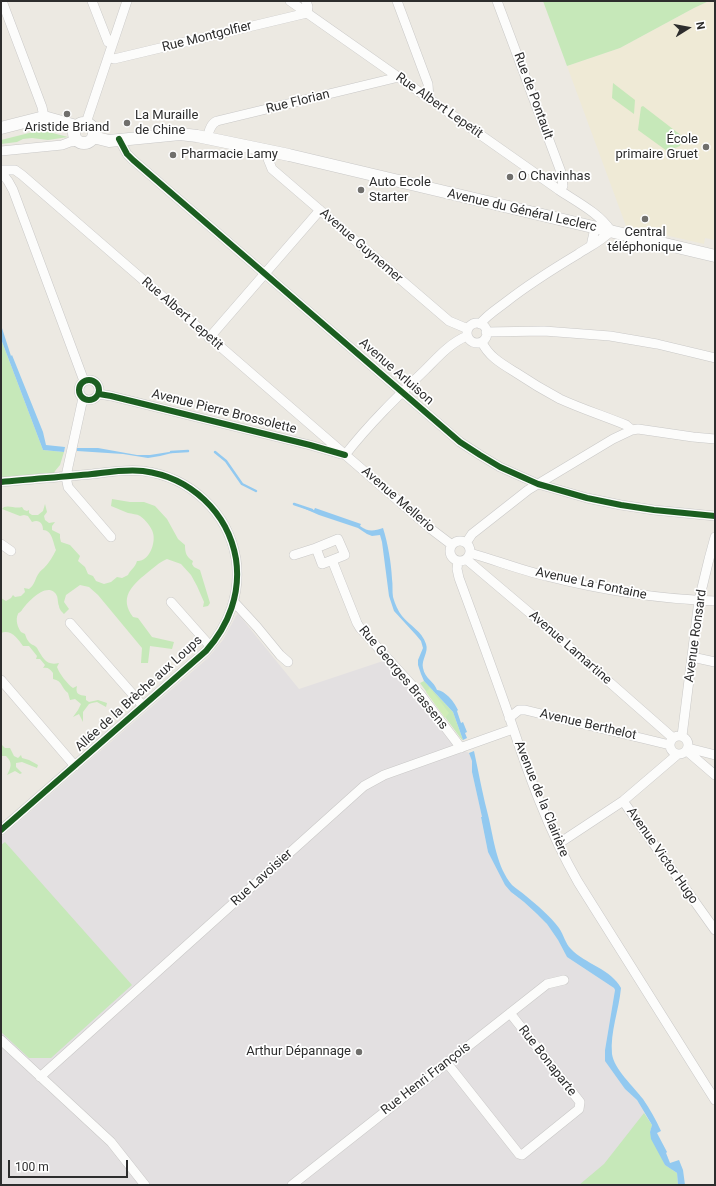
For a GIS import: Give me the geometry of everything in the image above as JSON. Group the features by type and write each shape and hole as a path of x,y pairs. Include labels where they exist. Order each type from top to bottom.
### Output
{"street":[{"path":"2,1 42,107 44,117"},
{"path":"92,1 108,42 112,44"},
{"path":"78,141 75,138 74,132 81,124 108,57 127,1"},
{"name":"Rue Albert Lepetit","path":"290,1 599,217 611,232"},
{"path":"306,1 308,7 306,13"},
{"path":"397,1 428,84 429,99"},
{"name":"Rue de Pontault","path":"497,1 561,172 563,186 559,190"},
{"name":"Rue Montgolfier","path":"108,57 114,59 306,13"},
{"name":"Rue Florian","path":"207,138 213,123 217,121 399,77"},
{"path":"1,128 44,117 81,124 89,124 94,131 93,137 86,143 78,141 55,146 1,151"},
{"name":"Avenue du Général Leclerc","path":"93,137 109,141 180,134 207,138 269,151 715,256"},
{"name":"Avenue Arluison","path":"119,139 128,156 468,447 500,466 538,484 587,498 654,510 715,516"},
{"name":"Avenue Guynemer","path":"269,151 268,159 272,169 448,321 467,333"},
{"path":"20,173 14,170 1,171 13,190 84,381"},
{"path":"13,190 13,176 20,173"},
{"name":"Rue Albert Lepetit","path":"20,173 320,432 344,455"},
{"path":"210,338 320,210"},
{"path":"588,210 591,227 590,246"},
{"path":"344,455 355,441 402,392 453,343 467,333 472,325 480,324 484,319 518,292 590,246 603,240 611,232"},
{"path":"480,324 484,327 486,332 485,338 482,342"},
{"path":"486,332 544,331 610,336 657,344 715,358"},
{"path":"467,333 470,341 479,343 482,342"},
{"path":"482,342 485,349 491,356 542,389 574,405 626,425 632,430"},
{"path":"91,380 96,382 99,388 98,394 97,397 92,400 88,400 80,395 79,389 84,381 91,380"},
{"name":"Avenue Pierre Brossolette","path":"98,394 108,395 310,445 344,455"},
{"path":"83,398 66,476 68,487 111,537"},
{"path":"466,543 472,534 538,484 613,439 632,430 638,429 715,439"},
{"path":"310,445 320,432"},
{"name":"Avenue Mellerio","path":"344,455 452,545"},
{"name":"Allée de la Brèche aux Loups","path":"1,482 127,471 143,471 159,474 173,479 195,492 220,517 231,539 237,566 237,586 234,602 222,631 210,646 75,766 3,825"},
{"name":"Avenue Ronsard","path":"675,740 692,656 699,600 708,559 715,537"},
{"path":"294,555 316,548 338,538 345,555 322,564 316,548"},
{"path":"460,541 466,543 469,547 465,558 452,557 451,548 454,543 460,541"},
{"path":"1,544 11,551"},
{"name":"Avenue La Fontaine","path":"465,558 594,587 647,596 715,601"},
{"name":"Avenue de la Clairière","path":"465,558 457,569 513,729 543,810 558,844 578,882 715,1100"},
{"name":"Avenue Lamartine","path":"465,558 557,636 675,740"},
{"name":"Rue Georges Brassens","path":"332,560 360,628 420,694 461,748"},
{"path":"171,602 210,646"},
{"path":"234,602 280,655 288,662"},
{"path":"70,623 143,706"},
{"path":"692,656 715,662"},
{"path":"1,680 75,766"},
{"name":"Avenue Berthelot","path":"509,718 519,710 525,710 675,740"},
{"name":"Rue Lavoisier","path":"40,1077 364,786 378,778 513,729"},
{"path":"558,844 623,801 678,754 683,754 687,749 688,742 675,740 670,748 673,752 678,754"},
{"path":"687,749 715,755"},
{"path":"687,749 715,775"},
{"name":"Avenue Victor Hugo","path":"623,801 715,930"},
{"name":"Rue Henri François","path":"292,1185 547,984 564,980"},
{"name":"Rue Bonaparte","path":"446,1064 519,1154 522,1155 579,1109 580,1102 510,1013"},
{"path":"1,1040 111,1142 145,1185"}],"shaded area":[{"path":"709,1 715,1 715,240 705,238 704,244 626,226 567,66 620,48"},
{"path":"237,614 299,689 383,661 412,691 454,744 469,753 472,761 472,772 488,852 513,894 524,902 547,924 567,957 615,990 605,1050 625,1089 637,1100 667,1152 666,1153 678,1185 1,1185 1,837 208,658 223,640"}],"green space":[{"path":"543,1 709,1 620,48 567,66"},
{"path":"613,83 635,100 634,114 612,98"},
{"path":"643,106 682,136 680,146 667,151 638,130 641,107"},
{"path":"41,130 68,137 48,140 32,138 1,144 1,140"},
{"path":"1,339 43,450 64,452 60,465 52,478 1,482"},
{"path":"112,499 130,502 144,502 155,506 167,519 178,539 185,545 186,554 193,561 192,564 194,567 200,570 210,603 208,606 203,607 204,602 197,586 191,575 181,564 167,559 141,578 132,588 127,598 129,610 133,617 138,618 152,637 174,642 172,649 150,646 148,663 141,663 142,648 98,595 89,587 80,585 66,595 64,602 69,609 64,614 54,592 45,590 36,595 17,616 17,624 21,632 25,634 28,641 36,647 45,660 55,664 59,663 57,667 66,682 73,688 77,686 78,694 86,696 86,700 89,702 98,700 107,703 106,707 97,702 89,704 83,712 83,722 79,714 73,717 81,704 75,699 70,700 68,693 59,681 53,679 53,673 49,669 43,668 45,665 40,659 36,659 37,656 29,646 23,646 8,632 1,633 1,598 6,601 13,595 15,597 21,596 25,592 24,588 29,589 31,587 39,572 48,564 56,550 50,534 43,530 40,522 32,522 28,516 20,516 2,509 4,507 22,507 24,510 29,510 29,513 32,515 38,515 43,511 45,504 47,512 44,516 45,520 49,523 55,522 52,526 52,530 60,534 61,542 70,545 80,556 78,561 85,567 88,574 93,576 96,581 104,584 111,582 117,577 122,578 128,575 137,561 145,558 151,551 154,537 151,529 144,519 136,514 128,513 111,506"},
{"path":"424,681 453,712 463,740 420,683"},
{"path":"430,688 449,713 445,718 426,692"},
{"path":"1,741 5,748 10,748 14,756 18,758 21,755 22,758 38,765 37,768 22,762 16,763 16,767 22,773 20,774 15,771 7,775 10,763 6,756 1,756"},
{"path":"5,842 132,985 51,1058 29,1058 1,1032 1,845"},
{"path":"644,1113 652,1125 650,1132 665,1165 677,1173 678,1185 579,1185 604,1164"}],"water":[{"path":"1,325 11,356 12,355 43,432 46,445 65,447 64,452 43,450 1,339"},
{"path":"77,448 98,448 137,455 176,452 148,458 123,454 77,451"},
{"path":"294,504 314,510 315,508 361,524 360,526 368,530 383,528 389,553 393,597 396,605 405,620 419,632 424,639 427,650 423,662 424,672 437,690 447,695 455,704 461,723 463,722 467,732 465,733 467,738 463,740 453,712 424,681 418,665 418,660 423,648 421,641 394,611 389,596 380,535 372,536 358,528 319,515"},
{"path":"474,751 499,862 507,878 512,885 552,919 571,949 583,959 611,976 617,981 621,988 613,1029 612,1054 616,1066 620,1072 643,1099 653,1115 661,1131 657,1133 667,1152 666,1153 670,1163 679,1160 683,1170 685,1185 678,1185 677,1173 665,1165 651,1139 650,1132 652,1125 637,1100 625,1089 605,1061 605,1050 615,990 614,988 567,957 547,924 505,885 488,852 472,772 472,761 469,753"}],"waterway":[{"path":"171,452 188,451"},
{"path":"215,452 226,461 242,484 256,491"},
{"path":"294,504 312,510"}],"cycle path":[{"path":"119,139 127,154 133,160 460,442 480,455 500,467 538,484 587,498 654,510 715,516"},
{"path":"89,380 96,383 99,390 96,397 89,400 82,397 79,390 82,383 89,380"},
{"path":"99,394 310,445 345,455"},
{"path":"1,482 130,470 160,475 176,481 191,489 204,500 225,526 232,542 237,572 237,584 232,608 221,630 206,651 1,830"}],"place":[{"name":"Aristide Briand","path":"67,114"},
{"name":"La Muraille de Chine","path":"127,123"},
{"name":"École primaire Gruet","path":"706,147"},
{"name":"Pharmacie Lamy","path":"173,155"},
{"name":"O Chavinhas","path":"510,177"},
{"name":"Auto Ecole Starter","path":"361,190"},
{"name":"Central téléphonique","path":"645,219"},
{"name":"Arthur Dépannage","path":"359,1052"}]}
